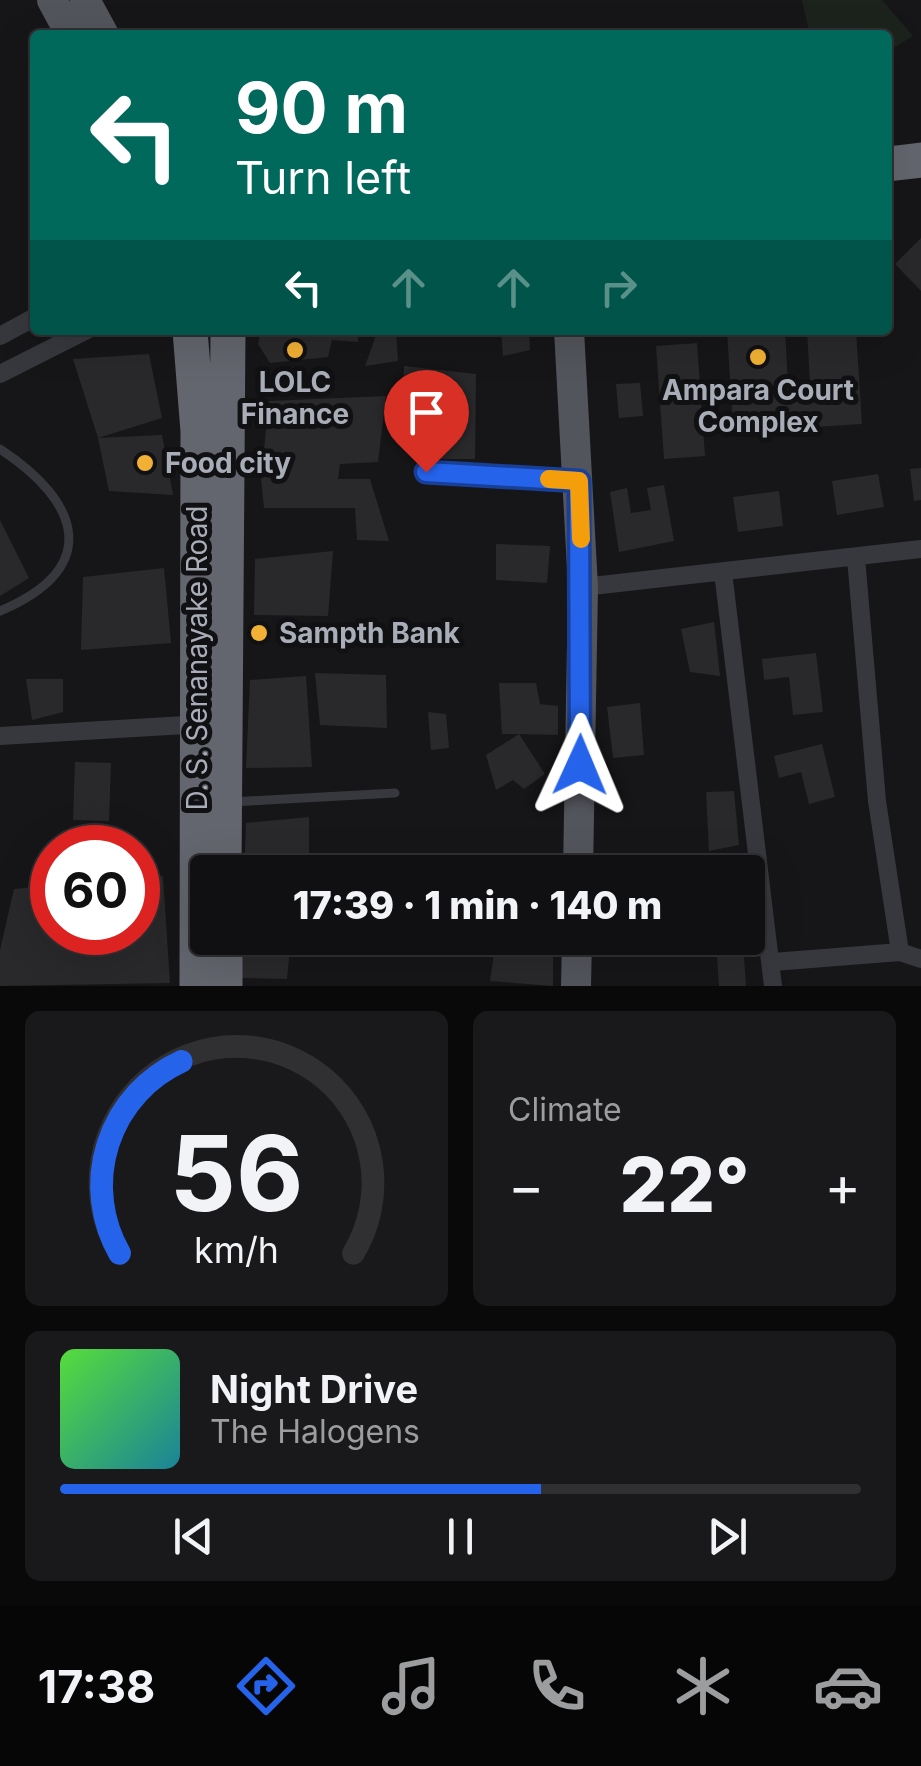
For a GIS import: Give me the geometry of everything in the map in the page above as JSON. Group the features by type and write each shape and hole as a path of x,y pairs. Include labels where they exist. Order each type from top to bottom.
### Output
{"highway":[{"path":"892,164 921,160"},
{"name":"D. S. Senanayake Road","path":"190,335 198,431 208,724 223,802 224,855"},
{"name":"D. S. Senanayake Road","path":"197,986 228,335"},
{"path":"225,955 225,986"}],"main road":[{"path":"52,0 68,30"},
{"path":"85,0 101,30"},
{"path":"569,335 583,587 578,855"},
{"path":"576,986 577,955"}],"street":[{"path":"0,336 30,320"},
{"path":"0,374 77,335"},
{"path":"583,587 921,549"},
{"path":"856,558 877,801 900,952"},
{"path":"723,572 773,986"},
{"path":"0,736 208,724"},
{"path":"773,962 900,952 921,959"}],"lane":[{"path":"0,450 56,494 68,521 64,563 48,586 0,611"},
{"path":"426,472 579,481"},
{"path":"223,802 396,792"}],"shaded area":[{"path":"802,0 882,0 913,36 892,49 892,30 809,30"}],"building":[{"path":"921,238 921,291 895,264"},
{"name":"LOLC Finance","path":"260,335 358,335 358,342 332,340 328,357 270,363 258,344"},
{"path":"376,335 396,335 398,361 365,366"},
{"path":"501,335 529,335 530,350 503,356"},
{"name":"Ampara Court Complex","path":"727,335 785,335 788,384 810,383 807,335 856,335 862,424 814,427 813,418 791,420 791,425 733,428"},
{"path":"697,343 705,456 664,459 656,346"},
{"path":"149,354 162,418 98,438 73,359"},
{"path":"404,366 476,374 475,459 437,459 435,435 402,438"},
{"path":"640,383 643,416 619,418 616,384"},
{"path":"386,396 378,462 340,464 338,479 370,479 389,541 357,540 355,508 264,508 261,479 269,401"},
{"path":"162,435 173,495 109,491 98,438"},
{"path":"921,468 921,500 914,501 910,469"},
{"path":"878,474 884,507 837,515 832,481"},
{"path":"664,485 674,541 619,552 610,492 627,488 631,513 651,510 647,488"},
{"path":"779,491 783,526 738,532 733,497"},
{"path":"0,520 29,578 0,596"},
{"path":"496,544 550,546 547,583 496,580"},
{"path":"333,551 328,616 254,615 255,559"},
{"path":"164,568 171,643 81,650 83,577"},
{"path":"714,622 720,676 690,672 681,629"},
{"path":"816,653 823,712 793,715 789,677 764,680 762,659"},
{"path":"315,673 386,675 387,728 320,725"},
{"path":"306,676 312,767 246,768 250,680"},
{"path":"26,679 63,679 63,712 32,720"},
{"path":"499,683 536,683 540,704 558,706 558,735 502,734"},
{"path":"640,703 644,755 613,758 607,707"},
{"path":"428,712 446,714 449,748 431,750"},
{"path":"519,734 545,774 524,789 513,780 496,790 486,755"},
{"path":"822,744 835,797 809,804 801,772 779,778 774,756"},
{"path":"75,762 111,763 109,821 73,820"},
{"path":"734,791 739,845 709,851 706,792"},
{"path":"309,817 309,855 245,855 246,823"},
{"path":"163,876 170,983 0,986 0,950 14,889 30,887 30,955 160,955"},
{"path":"242,955 289,955 287,979 241,978"},
{"path":"494,955 553,955 553,986 490,981"},
{"path":"717,957 744,957 746,986 719,986"}],"slow traffic":[{"path":"549,479 579,481 581,539"}],"place":[{"name":"LOLC Finance","path":"295,350"},
{"name":"Ampara Court Complex","path":"758,357"},
{"name":"Food city","path":"145,463"},
{"name":"Sampth Bank","path":"259,633"}],"route":[{"path":"426,472 579,481 583,587 580,765"}]}
